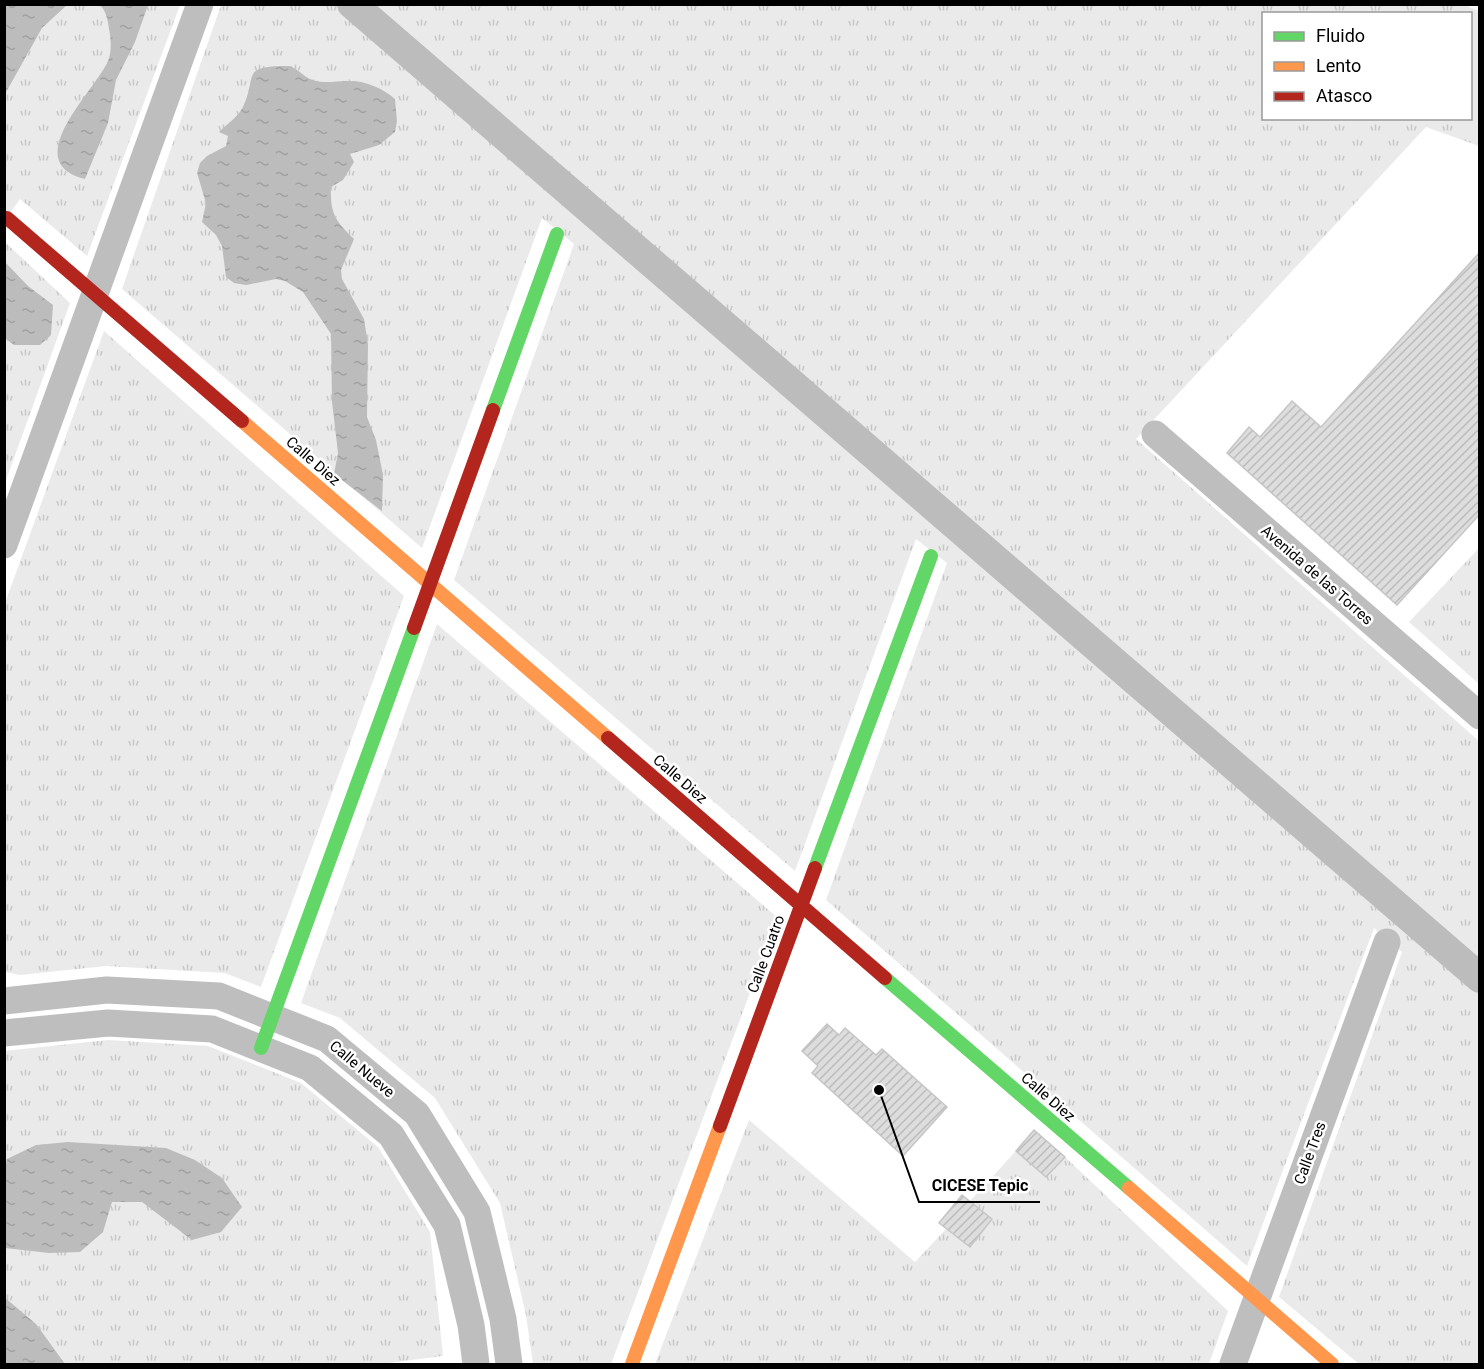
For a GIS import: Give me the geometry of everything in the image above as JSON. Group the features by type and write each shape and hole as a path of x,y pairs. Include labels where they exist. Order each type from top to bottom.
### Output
{"street":[{"path":"4,545 200,4"},
{"name":"Calle Diez","path":"8,218 1332,1365"},
{"path":"261,1048 557,234"},
{"name":"Avenida de las Torres","path":"1155,434 1479,716"},
{"name":"Calle Cuatro","path":"632,1365 931,556"},
{"name":"Calle Tres","path":"1233,1365 1387,942"},
{"name":"Calle Nueve","path":"4,1001 107,990 219,996 327,1039 417,1114 477,1212 503,1319 509,1365"},
{"path":"4,1033 108,1023 212,1029 310,1068 391,1135 447,1225 471,1325 476,1365"}],"green space":[{"path":"1462,4 1479,11 1479,146 1426,127 1136,439 1479,741 1479,1364 1359,1364 1279,1297 1402,952 1374,928 1247,1266 826,900 947,563 916,539 795,871 454,580 574,244 542,218 422,548 122,289 221,5"},
{"path":"5,5 180,5 87,256 20,199 5,220"},
{"path":"5,242 70,303 5,483"},
{"path":"104,331 404,596 261,987 225,973 106,966 20,975 5,972 5,603"},
{"path":"1479,548 1479,684 1409,622"},
{"path":"437,624 778,918 611,1364 533,1364 526,1315 500,1203 435,1098 340,1018 301,1003"},
{"path":"108,1040 208,1046 301,1083 378,1147 430,1232 443,1356 380,1364 5,1364 4,1051"},
{"path":"749,1120 915,1262 946,1229 970,1247 992,1219 970,1201 1016,1151 1046,1177 1065,1157 1228,1311 1209,1364 655,1364"}],"water":[{"path":"5,4 67,5 42,28 5,94"},
{"path":"99,5 148,5 135,42 116,80 108,123 85,179 66,170 58,158 59,142 66,125 108,61 111,41 108,22 105,12"},
{"path":"289,66 317,81 366,83 379,88 395,99 397,121 395,132 379,145 350,154 354,162 343,180 331,187 335,216 354,239 341,270 342,279 364,319 368,344 367,417 376,440 383,475 382,511 334,474 338,453 332,402 331,334 303,292 285,281 276,279 246,285 234,283 226,277 222,246 216,235 202,222 206,203 197,173 200,163 207,156 226,146 228,136 219,132 241,110 253,74 263,68"},
{"path":"5,262 28,286 53,305 51,335 40,345 14,345 5,338"},
{"path":"68,1142 166,1148 195,1160 222,1178 242,1207 221,1232 192,1240 142,1202 112,1202 103,1232 80,1252 49,1253 5,1248 4,1171 7,1159 36,1145"},
{"path":"4,1297 36,1324 65,1364 5,1364"}],"building":[{"path":"1480,252 1480,514 1397,605 1227,453 1249,427 1260,437 1292,401 1321,427"},
{"path":"827,1024 839,1035 845,1028 876,1055 882,1049 947,1107 903,1156 812,1073 818,1066 802,1051"},
{"path":"1034,1130 1065,1157 1046,1177 1016,1151"},
{"path":"962,1195 992,1219 970,1247 939,1223"}],"waterway":[{"path":"352,4 1480,978"}],"traffic: fast":[{"path":"493,410 557,234"},
{"path":"815,868 931,556"},
{"path":"261,1048 414,628"},
{"path":"885,978 1129,1188"}],"traffic: slow":[{"path":"242,421 608,738"},
{"path":"632,1364 720,1126"},
{"path":"1129,1188 1332,1364"}],"traffic: jam":[{"path":"7,218 242,421"},
{"path":"414,628 493,410"},
{"path":"608,738 885,978"},
{"path":"720,1126 815,868"}],"place":[{"name":"CICESE Tepic","path":"879,1090"}]}
